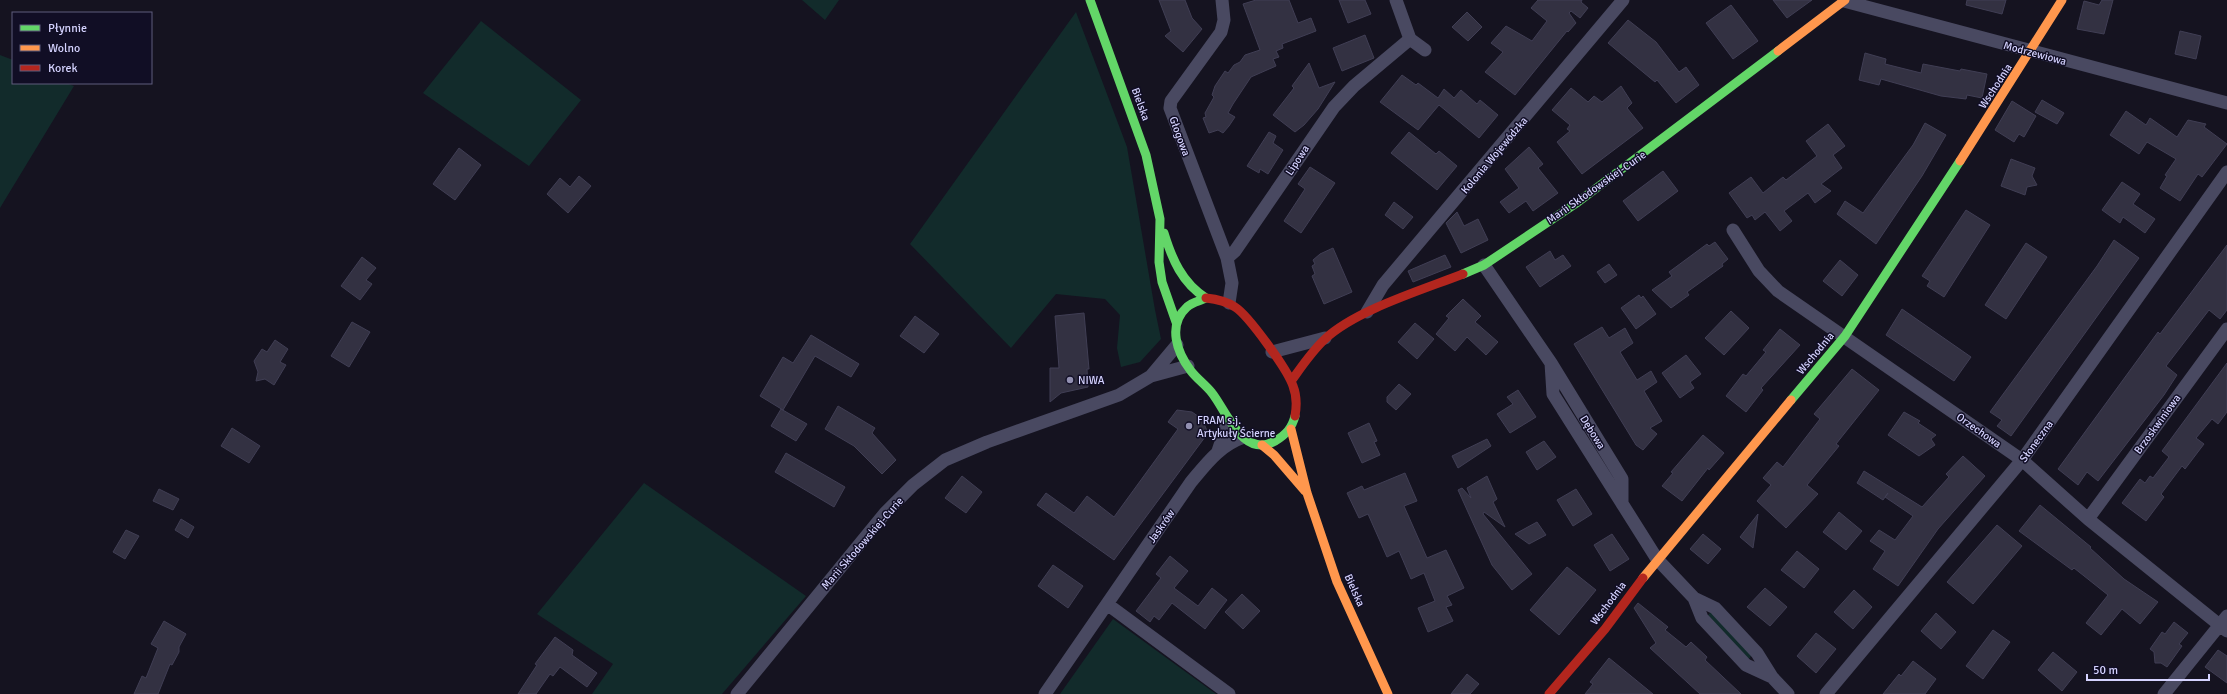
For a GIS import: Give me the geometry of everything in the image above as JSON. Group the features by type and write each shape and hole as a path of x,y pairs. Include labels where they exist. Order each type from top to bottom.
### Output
{"street":[{"name":"Bielska","path":"1090,0 1146,155 1155,190 1160,219 1179,272 1188,284 1206,298"},
{"name":"Głogowa","path":"1222,0 1224,20 1221,32 1171,101 1170,108 1227,258"},
{"path":"1396,0 1410,39 1425,50"},
{"name":"Kolonia Wojewódzka","path":"1367,312 1383,285 1623,0"},
{"name":"Marii Skłodowskiej-Curie","path":"1292,380 1312,352 1326,338 1367,312 1484,265 1578,202 1845,0"},
{"name":"Modrzewiowa","path":"1845,0 2030,52 2227,103"},
{"name":"Wschodnia","path":"1549,694 1605,629 1657,559 1845,336 1919,226 2062,0"},
{"name":"Lipowa","path":"1227,258 1235,251 1334,107 1354,86 1410,39"},
{"name":"Słoneczna","path":"1826,694 2022,460 2227,172"},
{"name":"Bielska","path":"1160,219 1159,262 1162,282 1176,322 1177,345"},
{"name":"Orzechowa","path":"1733,230 1759,271 1778,291 2022,460 2088,519 2225,624"},
{"path":"1227,258 1232,283 1229,303"},
{"name":"Dębowa","path":"1484,265 1551,363 1622,480 1622,504 1657,559 1694,598 1715,608 1757,653 1772,677 1788,694"},
{"path":"1176,322 1184,309 1206,298 1229,303 1246,314 1292,380 1297,396 1297,410 1291,429 1276,442 1262,445 1244,438 1228,421 1213,394 1188,366 1177,345"},
{"name":"Brzoskwiniowa","path":"2088,519 2227,329"},
{"name":"Marii Skłodowskiej-Curie","path":"1272,352 1326,338"},
{"name":"Marii Skłodowskiej-Curie","path":"1151,376 1177,345"},
{"name":"Marii Skłodowskiej-Curie","path":"737,694 885,513 913,485 945,460 987,442 1119,395 1151,376 1188,366"},
{"name":"Jaskrów","path":"1218,451 1228,421"},
{"name":"Bielska","path":"1291,429 1307,493 1337,582 1388,694"},
{"name":"Jaskrów","path":"1045,694 1191,482 1218,451 1226,445 1244,438"},
{"name":"Bielska","path":"1262,445 1274,455 1307,493"},
{"path":"1107,604 1229,694"},
{"path":"2164,694 2225,624"}],"green space":[{"path":"802,0 839,0 825,20"},
{"path":"1076,12 1127,147 1161,339 1140,362 1121,367 1117,348 1120,315 1105,299 1056,294 1011,348 910,244"},
{"path":"481,21 581,100 529,166 423,93"},
{"path":"0,55 12,60 12,84 69,84 74,86 0,208"},
{"path":"644,483 806,596 722,694 592,694 613,664 537,614"},
{"path":"1711,612 1751,655 1750,658 1747,659 1708,615"},
{"path":"1113,619 1216,694 1060,694"}],"building":[{"path":"1159,0 1185,0 1192,18 1202,29 1183,52 1165,36 1171,31"},
{"path":"1256,0 1289,0 1298,23 1311,18 1316,31 1282,44 1283,48 1276,51 1279,57 1273,59 1276,66 1251,77 1233,104 1228,113 1235,117 1229,126 1223,133 1218,130 1209,133 1203,118 1206,117 1205,113 1214,97 1212,95 1215,86 1225,71 1228,73 1245,55 1260,50 1243,4"},
{"path":"1339,0 1365,0 1371,14 1348,23"},
{"path":"1538,0 1582,0 1581,2 1588,8 1580,18 1571,11 1569,13 1576,23 1568,32 1567,31 1515,95 1485,72 1503,52 1491,43 1506,26 1532,41 1547,21 1531,8"},
{"path":"1773,0 1812,0 1787,18"},
{"path":"1967,0 2006,0 2002,14 1966,5"},
{"path":"2102,0 2113,0 2104,34 2077,29 2084,1 2099,5"},
{"path":"1731,5 1758,41 1733,59 1706,23"},
{"path":"1467,12 1482,27 1468,41 1452,27"},
{"path":"1628,20 1656,42 1679,72 1686,67 1699,85 1676,103 1657,80 1655,82 1608,43"},
{"path":"2180,31 2201,36 2196,59 2175,54"},
{"path":"1365,35 1374,58 1342,71 1333,48"},
{"path":"1865,53 1886,59 1885,64 1921,73 1923,64 1960,71 1961,69 1987,74 1982,98 1967,95 1966,99 1941,96 1881,79 1879,85 1859,80"},
{"path":"1309,63 1319,88 1335,82 1318,109 1304,125 1295,132 1273,115 1294,88 1292,86"},
{"path":"1402,75 1416,85 1418,83 1438,98 1444,89 1454,98 1461,90 1477,104 1480,100 1498,115 1479,138 1439,105 1418,130 1380,102"},
{"path":"1621,86 1632,103 1627,108 1643,128 1582,174 1557,142 1570,131 1567,129 1570,125 1552,110 1571,88 1588,102 1594,96 1602,102"},
{"path":"2042,100 2064,113 2057,124 2035,112"},
{"path":"2012,101 2036,116 2024,137 2019,134 2014,142 1995,130"},
{"path":"2126,111 2146,125 2150,118 2177,137 2188,120 2206,124 2204,127 2227,144 2202,177 2198,174 2180,201 2160,188 2167,176 2165,175 2176,159 2147,142 2139,154 2110,135"},
{"path":"1925,123 1946,135 1922,176 1876,244 1837,214 1845,201 1863,213 1913,145"},
{"path":"1828,124 1845,146 1833,155 1842,168 1821,184 1831,191 1815,203 1808,193 1784,211 1792,221 1780,231 1765,212 1755,220 1752,215 1747,218 1729,193 1751,177 1763,193 1783,177 1786,180 1817,156 1806,141"},
{"path":"1269,132 1276,136 1273,143 1283,150 1268,174 1260,169 1259,173 1247,166"},
{"path":"1409,132 1436,154 1439,151 1457,166 1437,190 1391,153"},
{"path":"1529,147 1543,164 1538,168 1558,193 1533,211 1526,201 1509,213 1500,202 1519,188 1505,169"},
{"path":"459,148 481,165 455,200 433,184"},
{"path":"2011,159 2035,168 2032,176 2037,185 2027,187 2025,195 2001,186"},
{"path":"1310,167 1335,183 1301,233 1284,221 1305,189 1298,184"},
{"path":"1663,171 1678,191 1638,221 1623,201"},
{"path":"579,176 591,186 568,213 547,194 560,178 570,187"},
{"path":"2122,182 2140,194 2133,204 2155,219 2145,233 2123,217 2120,223 2102,210"},
{"path":"1394,202 1413,217 1403,229 1385,215"},
{"path":"1966,210 1990,225 1944,297 1927,286 1930,281 1922,276"},
{"path":"1457,212 1464,226 1478,219 1488,240 1461,253 1446,223"},
{"path":"2114,240 2139,258 2011,436 1997,426 2002,420 1990,412 2097,266"},
{"path":"1715,242 1728,259 1722,264 1723,266 1687,292 1689,295 1671,308 1652,290 1672,276 1669,272 1707,244 1709,246"},
{"path":"2026,243 2047,257 2006,319 1985,305"},
{"path":"2227,245 2227,310 2220,319 2209,310 2166,366 2177,375 2164,395 2098,481 2087,472 2078,485 2058,469 2158,332 2160,334"},
{"path":"1333,248 1352,292 1324,304 1312,276 1315,274 1312,266 1315,264 1313,260 1320,254"},
{"path":"1550,251 1555,260 1563,255 1571,266 1540,287 1526,267"},
{"path":"1445,255 1451,267 1413,282 1408,271"},
{"path":"362,257 376,268 366,280 372,284 360,300 341,286"},
{"path":"1840,260 1858,275 1842,296 1823,281"},
{"path":"1609,264 1617,275 1605,283 1597,272"},
{"path":"1639,295 1641,298 1643,296 1656,314 1636,329 1621,308"},
{"path":"1463,299 1481,316 1475,322 1498,342 1486,355 1467,337 1455,351 1436,334 1449,318 1446,316"},
{"path":"1902,309 1971,357 1954,381 1886,335"},
{"path":"1731,311 1749,328 1724,355 1705,338"},
{"path":"1084,313 1089,369 1087,369 1088,387 1061,393 1050,402 1050,368 1059,368 1055,316"},
{"path":"915,316 939,334 924,353 900,336"},
{"path":"352,322 370,332 349,367 331,356"},
{"path":"1415,323 1434,339 1417,359 1398,342"},
{"path":"1602,327 1609,338 1625,328 1633,343 1620,352 1637,380 1651,371 1657,382 1644,391 1662,421 1650,428 1657,434 1643,450 1636,445 1574,344"},
{"path":"1780,329 1800,345 1761,388 1763,390 1746,412 1726,396 1743,374 1746,376 1766,352 1763,350"},
{"path":"811,335 859,364 851,377 815,356 783,410 760,396 783,357 793,363"},
{"path":"275,340 288,349 280,362 286,365 274,385 265,379 256,381 258,372 254,361 262,349 267,352"},
{"path":"1686,355 1701,374 1690,382 1694,388 1680,398 1662,373"},
{"path":"2227,363 2227,412 2218,424 2212,419 2196,438 2204,444 2185,469 2182,466 2161,494 2164,497 2146,521 2122,503 2140,479 2145,483 2150,476 2153,478 2169,457 2162,451"},
{"path":"1852,369 1879,390 1836,444 1839,446 1807,485 1818,494 1786,528 1757,501 1771,485 1763,478 1777,462 1783,467 1820,419 1814,414"},
{"path":"1399,384 1411,394 1396,410 1387,402 1387,397"},
{"path":"1518,390 1536,417 1510,433 1497,414 1513,404 1507,397"},
{"path":"838,406 875,428 872,433 896,460 882,474 854,446 825,429"},
{"path":"781,409 807,424 796,441 771,426"},
{"path":"1177,410 1192,412 1202,419 1208,433 1114,560 1037,505 1046,493 1074,513 1087,496 1114,517 1178,429 1168,422"},
{"path":"1904,412 1920,421 1918,423 1936,435 1931,439 1935,445 1919,456 1888,435"},
{"path":"1369,423 1377,441 1374,442 1380,455 1362,463 1348,433"},
{"path":"232,428 260,446 249,463 221,446"},
{"path":"1703,435 1724,453 1709,470 1708,468 1682,501 1662,486 1673,473 1671,472"},
{"path":"1487,439 1491,446 1458,468 1452,456"},
{"path":"1544,441 1556,457 1537,470 1526,452"},
{"path":"786,453 845,487 834,507 775,472"},
{"path":"1963,456 1985,476 1938,529 1898,586 1873,569 1885,551 1870,541 1879,530 1895,540 1913,516 1885,497 1883,500 1857,483 1864,471 1922,507 1949,477 1946,474"},
{"path":"1405,473 1417,501 1404,506 1427,558 1446,550 1464,588 1447,596 1452,605 1446,607 1453,621 1428,632 1418,608 1435,601 1424,573 1411,579 1399,551 1387,557 1368,514 1359,518 1347,493 1362,486 1364,490"},
{"path":"962,476 982,492 966,513 945,498"},
{"path":"1487,476 1497,499 1493,502 1505,527 1484,512 1483,514 1532,574 1512,590 1492,565 1458,490 1462,488 1471,498 1467,488"},
{"path":"159,489 179,499 173,510 153,501"},
{"path":"1576,489 1592,514 1573,526 1557,500"},
{"path":"2040,505 2091,547 2090,548 2124,579 2158,602 2140,624 2122,609 2101,635 2086,623 2108,595 2074,568 2072,570 2019,531"},
{"path":"1839,512 1862,531 1846,550 1823,532"},
{"path":"1758,514 1753,548 1740,537"},
{"path":"181,519 194,527 188,538 175,530"},
{"path":"1537,522 1546,535 1529,544 1515,534"},
{"path":"1997,525 2022,546 1973,604 1947,582"},
{"path":"126,530 139,536 125,559 113,552"},
{"path":"1612,534 1629,559 1610,571 1594,545"},
{"path":"1703,534 1721,549 1708,564 1690,549"},
{"path":"1797,551 1819,569 1804,588 1781,570"},
{"path":"1170,556 1188,571 1174,588 1198,606 1212,588 1227,600 1205,629 1172,603 1159,620 1154,616 1150,622 1136,611 1161,578 1156,574"},
{"path":"1053,565 1083,586 1068,608 1038,586"},
{"path":"1567,567 1596,590 1559,635 1530,610"},
{"path":"1765,588 1787,607 1770,626 1747,607"},
{"path":"1854,590 1872,607 1853,629 1834,612"},
{"path":"1242,594 1260,611 1243,629 1225,612"},
{"path":"1638,603 1668,627 1665,630 1686,647 1691,642 1707,657 1705,660 1741,694 1700,694 1650,648 1656,643 1634,608"},
{"path":"1936,613 1956,632 1941,649 1921,631"},
{"path":"164,621 186,634 179,647 179,652 172,665 170,664 158,694 134,694 142,676 146,678 158,648 151,644"},
{"path":"2174,622 2188,633 2179,644 2182,646 2167,667 2161,663 2155,663 2154,652 2150,649 2162,632 2165,634"},
{"path":"1993,630 2010,642 1983,679 1966,666"},
{"path":"1816,633 1836,649 1816,673 1797,656"},
{"path":"555,637 573,650 572,655 597,673 587,687 560,667 553,676 550,674 536,694 518,694 537,665 535,664"},
{"path":"2218,650 2227,656 2227,683 2205,667"},
{"path":"2053,652 2077,672 2062,691 2038,670"},
{"path":"1609,658 1653,694 1585,694 1593,684 1590,682"},
{"path":"1913,661 1936,679 1925,694 1883,694 1899,674 1901,676"},
{"path":"1467,674 1479,684 1470,694 1451,694"}],"traffic: fast":[{"path":"1090,0 1146,155 1160,219 1159,262 1162,282 1176,322"},
{"path":"1463,274 1484,265 1578,202 1778,51"},
{"path":"1791,400 1845,336 1960,161"},
{"path":"1164,233 1174,261 1184,278 1206,298"},
{"path":"1206,298 1189,305 1181,314 1177,322 1176,339 1178,348 1191,371 1212,393 1237,431 1245,439 1254,444 1264,445 1279,439 1290,428 1295,416"}],"traffic: slow":[{"path":"1778,51 1845,0"},
{"path":"1960,161 2062,0"},
{"path":"1643,578 1791,400"},
{"path":"1291,429 1307,493 1337,582 1388,694"},
{"path":"1262,445 1274,455 1305,491"}],"traffic: jam":[{"path":"1292,380 1307,359 1325,339 1354,319 1409,294 1463,274"},
{"path":"1206,298 1228,303 1235,307 1249,320 1290,378 1295,393 1295,416"},
{"path":"1549,694 1605,629 1643,578"}],"place":[{"name":"NIWA","path":"1070,380"},
{"name":"FRAM s.j. Artykuły Ścierne","path":"1189,426"}]}
